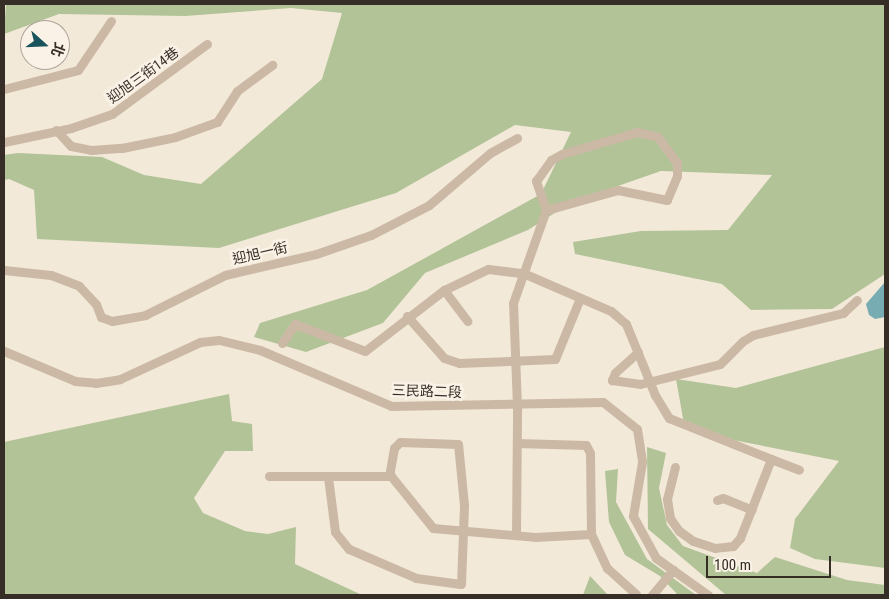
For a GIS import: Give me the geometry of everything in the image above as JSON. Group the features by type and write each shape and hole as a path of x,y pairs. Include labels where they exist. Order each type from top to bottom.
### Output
{"street":[{"path":"4,89 78,70 111,21"},
{"name":"迎旭三街14巷","path":"4,142 112,114 207,44"},
{"path":"56,130 71,146 91,150 122,148 175,137 217,122 237,90 272,65"},
{"path":"516,534 517,406 513,363 513,304 546,210 536,180 551,160 562,154 618,134 637,132 658,137 677,163 677,176 667,200 618,190 546,210"},
{"name":"迎旭一街","path":"4,270 51,276 79,286 96,304 101,317 112,321 145,315 225,275 316,254 371,235 429,205 490,153 517,138"},
{"path":"282,342 295,324 365,351 407,316 444,290 488,268 523,273 611,310 626,324 655,395 669,418 799,470"},
{"path":"444,290 467,321"},
{"path":"407,316 444,358 459,363 513,363 555,359 580,298"},
{"path":"638,352 615,373 612,380 640,384 720,364 753,335 843,313 857,300"},
{"name":"三民路二段","path":"4,351 75,381 96,383 120,378 200,342 219,340 260,350 391,406 517,406 603,402 637,429 642,462 633,516 656,558 708,595"},
{"path":"328,477 335,532 349,549 416,578 461,584 464,505 458,444 400,442 394,448 389,476"},
{"path":"517,443 586,445 590,453 591,534 607,568 636,594"},
{"path":"675,467 667,499 670,518 679,531 693,541 715,548 733,546 740,538 771,459"},
{"path":"269,476 389,476"},
{"path":"389,476 433,528 516,534 535,538 591,534"},
{"path":"717,500 723,498 752,510"},
{"path":"652,595 673,570"}],"green space":[{"path":"6,4 885,4 885,274 832,309 751,310 722,284 575,254 573,242 641,231 728,230 772,175 661,171 572,202 528,230 425,273 383,323 306,352 254,337 260,323 367,290 541,194 571,132 515,125 396,193 219,248 37,239 34,190 9,179 4,180 4,155 18,153 102,157 144,175 201,184 322,79 342,13 291,8 185,16 59,14 42,20 20,20 20,28 4,34"},
{"path":"885,347 885,568 815,559 790,548 795,519 839,461 708,435 684,424 676,379 736,388"},
{"path":"229,394 232,421 252,424 253,451 225,451 194,498 203,513 245,531 268,534 296,527 295,564 362,595 4,595 4,442"},
{"path":"647,447 666,453 659,488 667,525 683,546 757,573 775,557 847,580 885,585 885,595 726,595 648,529"},
{"path":"618,469 616,502 647,559 696,595 678,595 660,576 625,555 609,522 605,471"},
{"path":"590,576 608,595 583,595"}],"water":[{"path":"885,282 885,317 875,319 869,315 866,304"}]}
